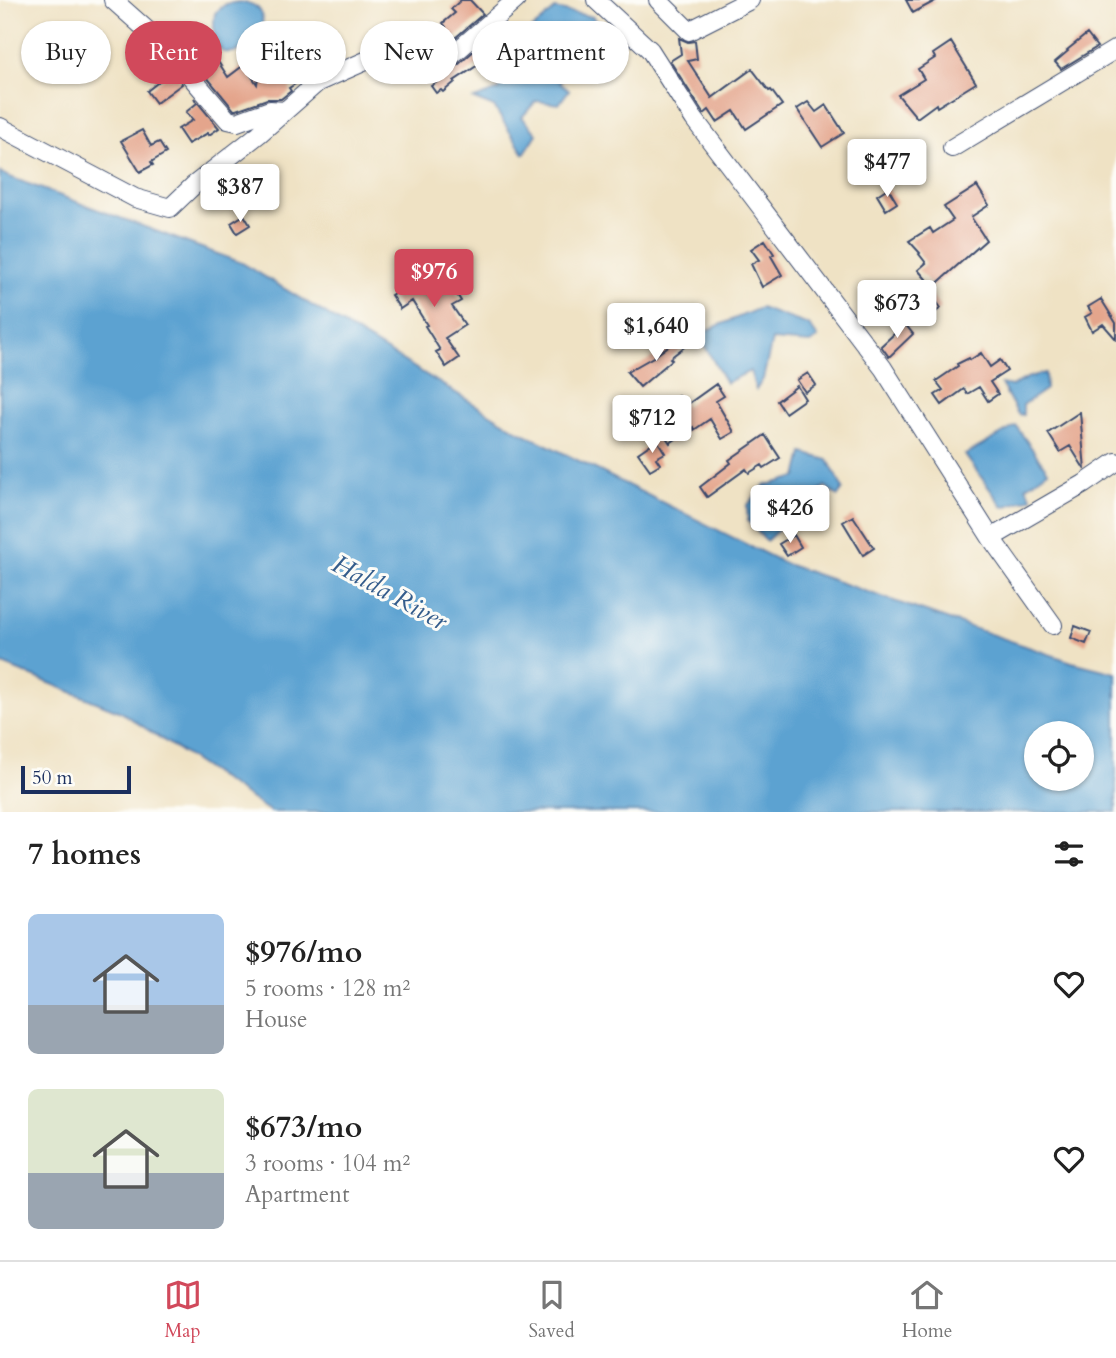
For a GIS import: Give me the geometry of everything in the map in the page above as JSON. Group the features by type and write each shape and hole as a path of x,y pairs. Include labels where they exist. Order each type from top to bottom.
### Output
{"street":[{"path":"113,0 186,64 192,78 228,120 237,122 270,110 285,111"},
{"path":"0,127 135,198 170,208 318,82 395,48 436,69 516,0"},
{"path":"596,0 650,50 694,119 883,368 991,538 1054,625"},
{"path":"657,0 689,32 750,0"},
{"path":"951,148 1116,49"},
{"path":"991,538 1084,484 1116,462"}],"water":[{"path":"226,4 252,4 262,17 262,21 236,21 236,51 233,52 222,51 222,21 214,21 215,13"},
{"path":"555,9 593,17 595,21 541,21"},
{"path":"501,84 562,84 569,90 559,104 536,101 522,117 537,134 524,154 494,107 474,99 499,90"},
{"name":"Halda River","path":"0,172 242,263 517,430 786,564 1072,662 1116,673 1116,812 271,812 121,712 0,663"},
{"path":"760,308 809,325 818,338 810,343 772,340 763,379 756,390 750,371 726,383 698,334"},
{"path":"1045,373 1046,389 1023,405 1023,415 1018,414 1001,384 1012,386 1029,377"},
{"path":"1016,426 1048,471 1026,487 1032,498 1003,507 965,455"},
{"path":"803,453 828,460 843,489 838,496 825,486 766,541 748,521 747,506 764,486 797,477"}],"building":[{"path":"461,0 470,0 483,14 458,35 458,21 445,21 455,13 451,9"},
{"path":"906,0 937,0 913,13"},
{"path":"1087,34 1097,47 1061,69 1055,62"},
{"path":"679,38 688,42 695,41 697,59 688,61 712,98 752,69 782,105 746,129 734,111 717,122 709,110 704,114 670,61 681,54"},
{"path":"951,42 976,83 937,107 936,104 917,118 898,95 924,79 918,69 935,58 933,54"},
{"path":"472,53 472,69 458,78 458,65"},
{"path":"222,68 228,77 236,71 236,84 295,84 281,99 267,99 234,110 213,84 222,84"},
{"path":"156,84 182,84 156,103 147,91"},
{"path":"453,84 443,92 441,90 436,93 431,86"},
{"path":"194,98 219,128 188,144 178,129 193,120 186,112 197,103"},
{"path":"808,102 816,112 826,105 844,133 822,147 797,109"},
{"path":"142,130 151,146 159,142 166,153 140,172 121,141"},
{"path":"977,186 989,205 971,217 986,240 933,287 918,270 926,263 909,241 930,228 933,233 953,220 944,207"},
{"path":"888,188 897,203 886,210 877,195"},
{"path":"244,215 250,225 237,233 231,223"},
{"path":"765,240 782,275 762,287 751,264 759,260 751,249"},
{"path":"438,265 461,301 452,306 465,325 445,338 459,358 446,367 436,352 440,350 412,301 400,309 391,295"},
{"path":"930,293 941,308 927,318 916,303"},
{"path":"1101,299 1116,323 1116,339 1103,324 1092,331 1085,317 1092,313 1088,307"},
{"path":"905,324 913,334 889,357 881,346"},
{"path":"682,336 688,344 640,387 627,372"},
{"path":"981,353 990,367 1000,360 1007,371 990,382 998,394 988,401 979,387 967,394 964,389 942,405 935,395 943,390 936,381 958,366 957,364"},
{"path":"808,373 816,385 805,392 797,380"},
{"path":"716,384 724,396 716,401 734,432 722,439 710,419 670,443 651,415 678,396 685,406"},
{"path":"797,386 805,399 785,413 777,401"},
{"path":"1080,412 1085,470 1070,446 1060,452 1048,433"},
{"path":"765,435 780,458 749,473 746,469 707,497 700,487 731,463 729,460"},
{"path":"657,440 665,453 656,458 660,464 650,470 638,453"},
{"path":"853,516 874,548 863,555 843,522"},
{"path":"794,535 801,547 787,556 779,544"},
{"path":"1075,626 1091,632 1086,644 1071,638"}]}
